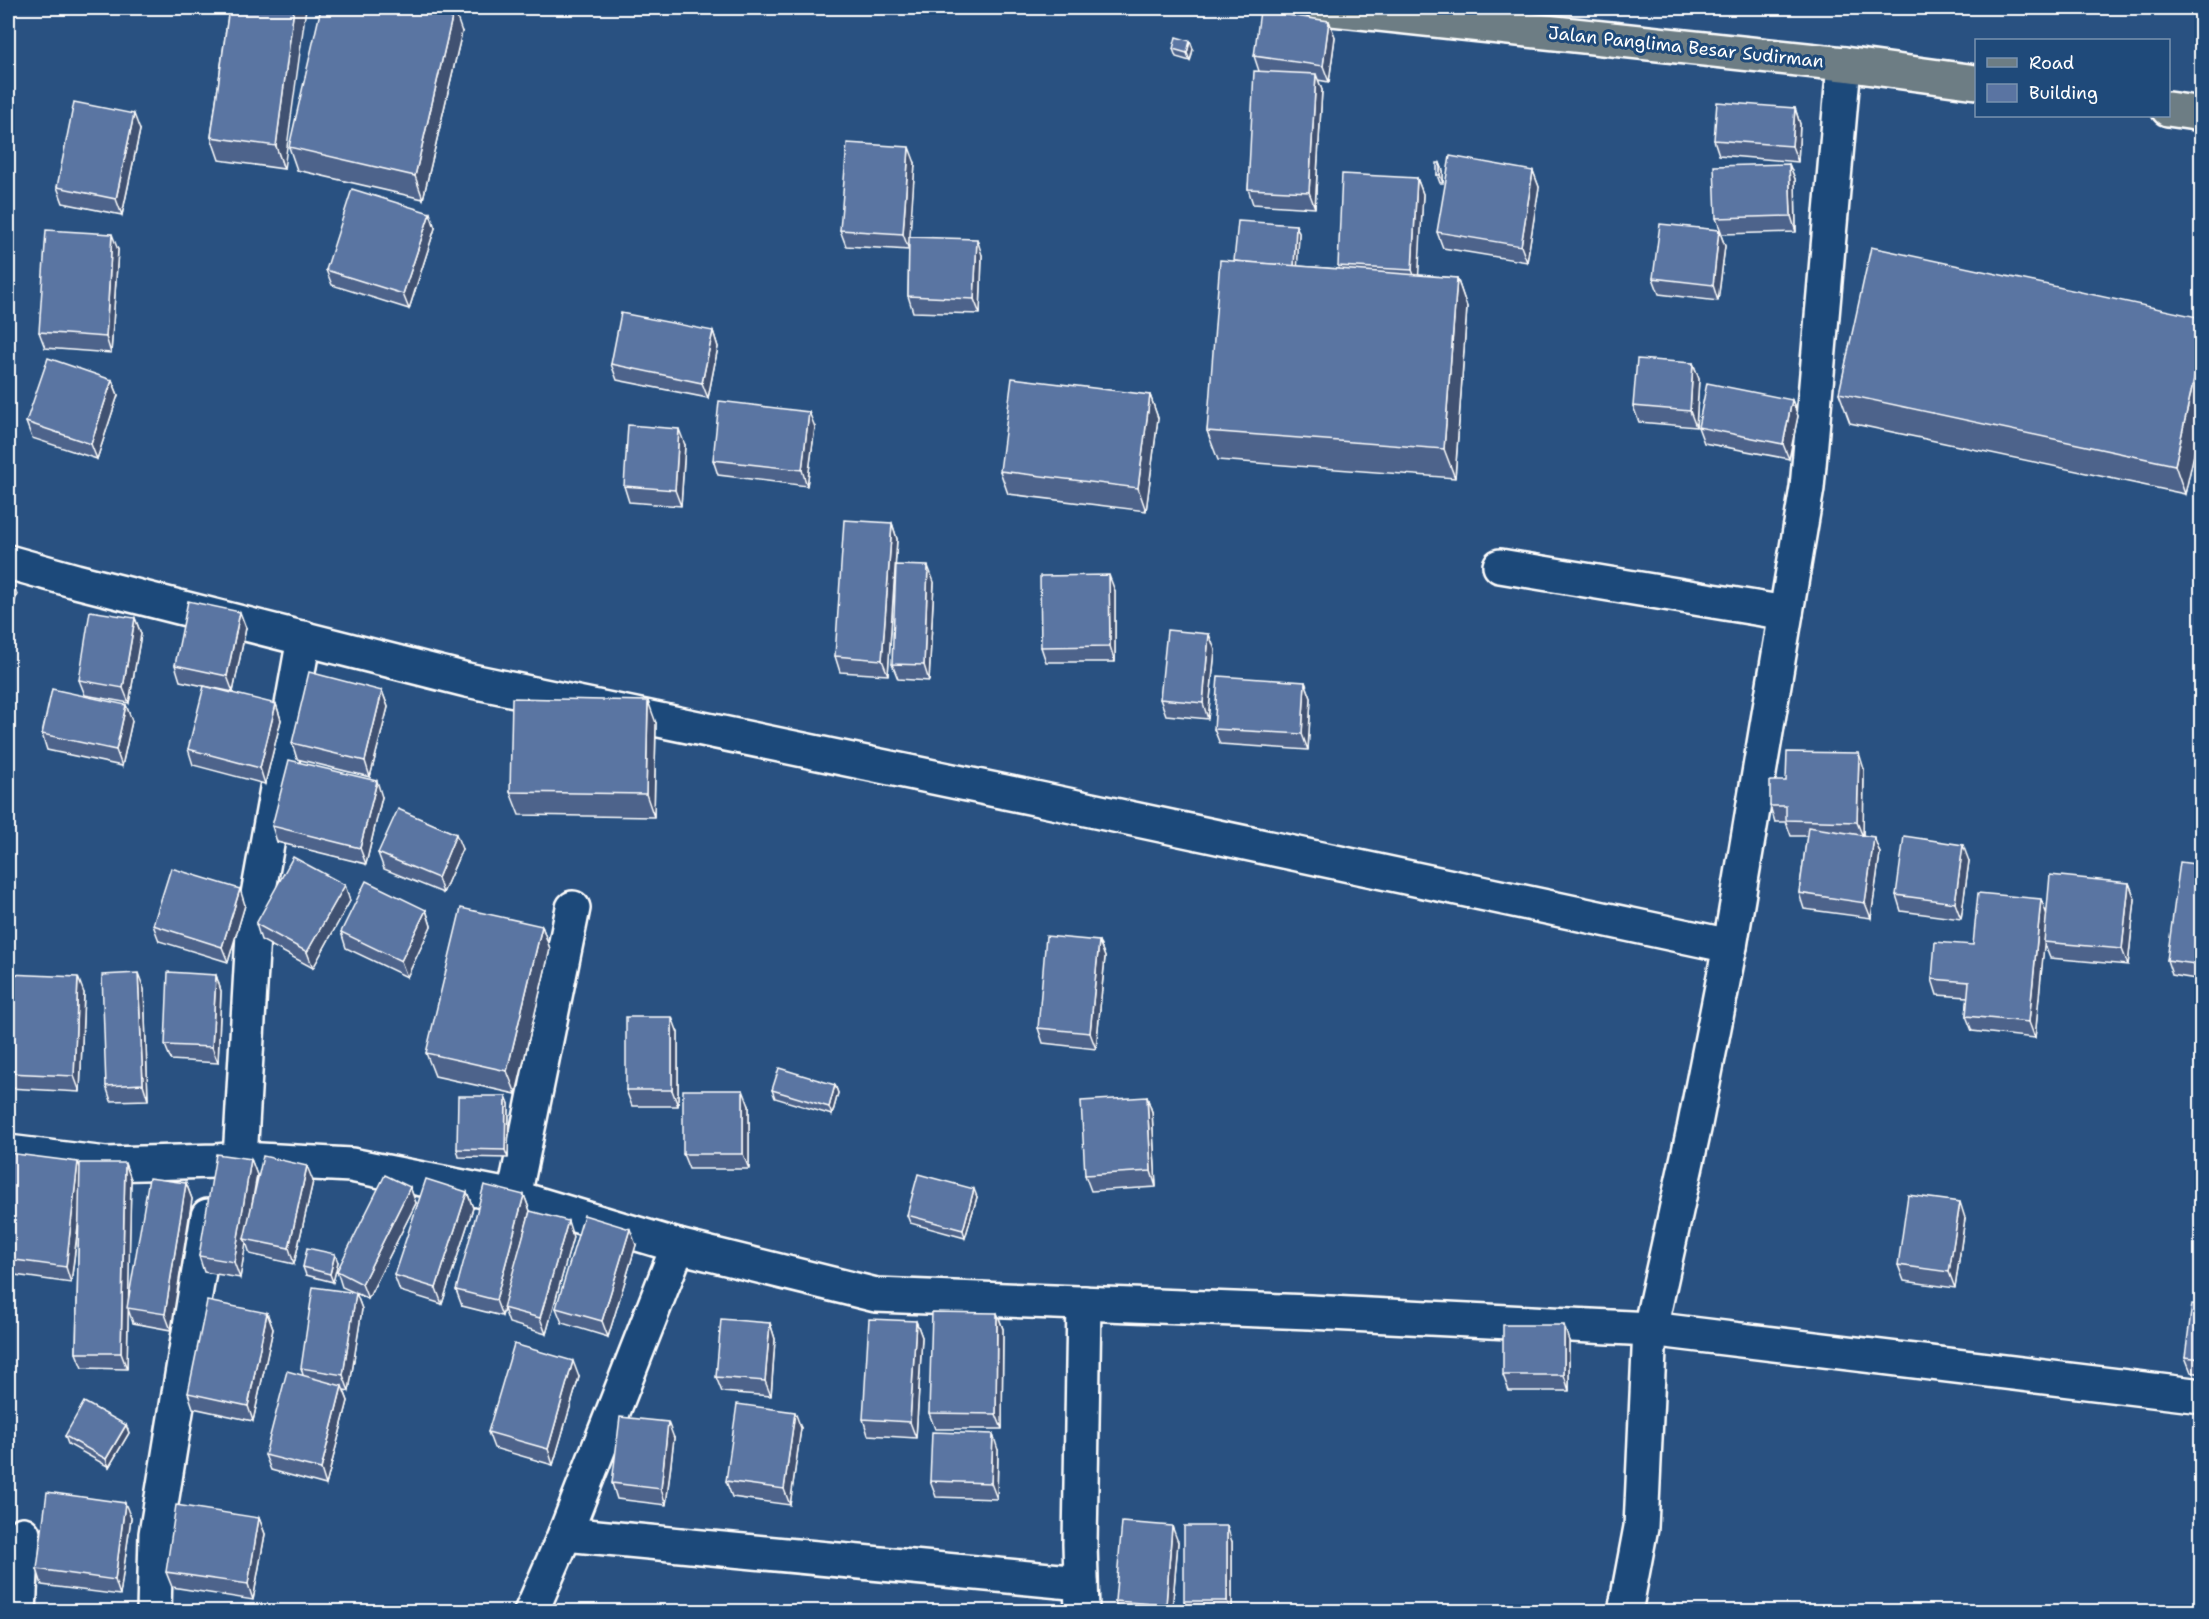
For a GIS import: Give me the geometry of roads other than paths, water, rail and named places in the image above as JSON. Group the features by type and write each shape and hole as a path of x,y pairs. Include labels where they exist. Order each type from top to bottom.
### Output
{"main road":[{"name":"Jalan Panglima Besar Sudirman","path":"1323,8 1844,64 1975,82"},
{"path":"2170,109 2202,114"}],"street":[{"path":"1624,1611 1641,1527 1650,1329 1694,1128 1730,946 1808,488 1844,64"},
{"path":"8,562 468,680 1056,802 1730,946"},
{"path":"1500,566 1786,614"},
{"path":"154,1611 156,1534 228,1160 254,917 304,638"},
{"path":"514,1197 573,908"},
{"path":"8,1152 106,1164 228,1160 351,1165 514,1197 678,1246 876,1294 1650,1329 2202,1396"},
{"path":"531,1611 565,1534 678,1246"},
{"path":"565,1534 1081,1597 1084,1303"},
{"path":"19,1611 23,1534"}]}
